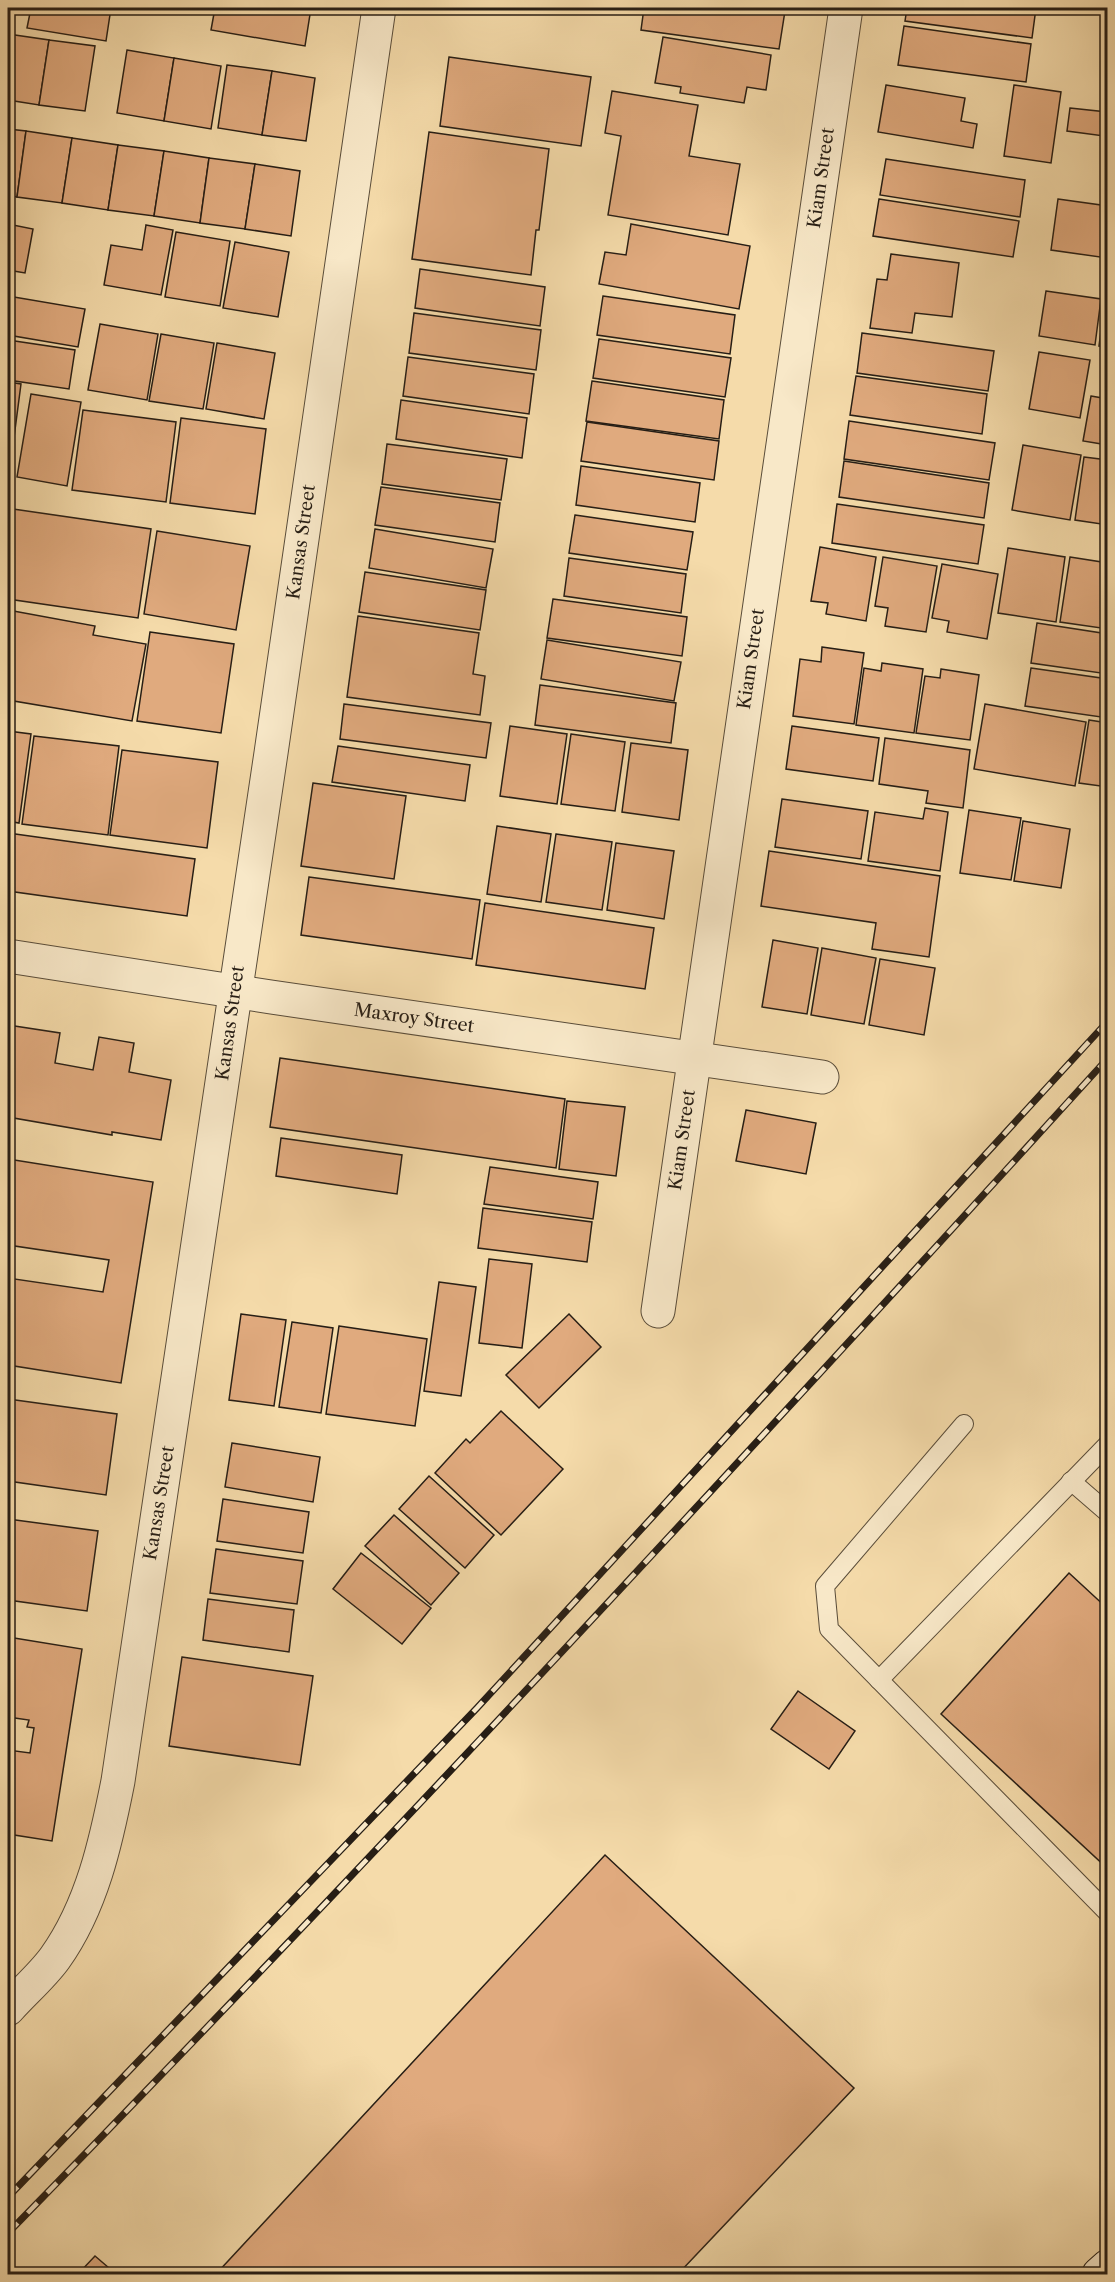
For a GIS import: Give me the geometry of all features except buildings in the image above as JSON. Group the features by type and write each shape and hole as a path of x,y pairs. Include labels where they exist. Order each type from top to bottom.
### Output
{"street":[{"name":"Kansas Street","path":"8,2009 54,1959 76,1925 106,1842 123,1745 209,1175 378,8"},
{"name":"Kiam Street","path":"658,1311 846,8"},
{"name":"Maxroy Street","path":"8,956 822,1077"},
{"path":"1099,2274 1107,2266"}],"lane":[{"path":"964,1424 825,1586 829,1629 1107,1913"},
{"path":"879,1680 1107,1444"},
{"path":"1071,1481 1107,1514"}],"railway":[{"path":"8,2197 477,1708 1108,1021"},
{"path":"8,2233 426,1797 837,1355 1108,1058"}]}
